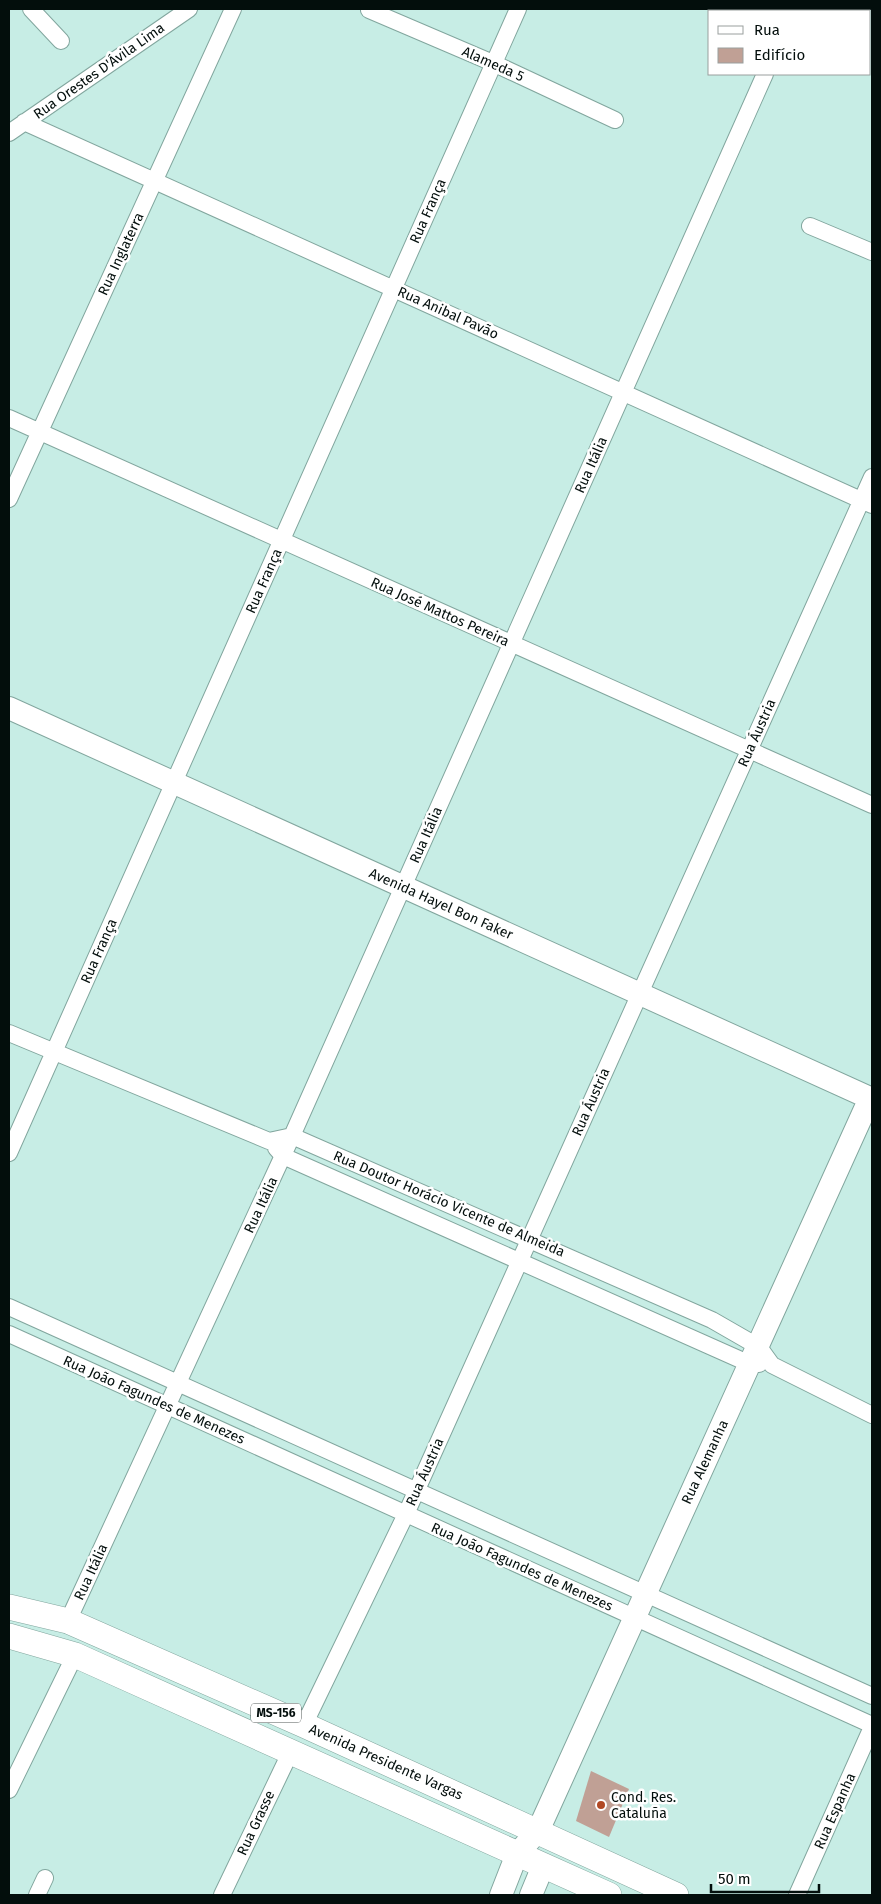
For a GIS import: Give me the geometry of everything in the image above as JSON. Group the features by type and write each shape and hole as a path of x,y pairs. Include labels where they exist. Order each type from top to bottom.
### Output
{"main road":[{"name":"Avenida Presidente Vargas","path":"9,1607 68,1621 304,1725 676,1895"},
{"name":"Avenida Presidente Vargas","path":"9,1636 75,1655 609,1895"}],"street":[{"path":"31,9 61,41"},
{"name":"Rua Orestes D'Ávila Lima","path":"9,133 189,9"},
{"name":"Rua Inglaterra","path":"9,499 233,9"},
{"name":"Rua França","path":"9,1153 518,9"},
{"name":"Alameda 5","path":"369,10 493,63 615,120"},
{"name":"Rua Itália","path":"68,1621 283,1156 765,75"},
{"name":"Rua Anibal Pavão","path":"24,122 867,502"},
{"path":"810,226 872,252"},
{"name":"Rua José Mattos Pereira","path":"9,418 872,805"},
{"name":"Rua Áustria","path":"304,1725 406,1514 749,750 867,502 872,477"},
{"name":"Avenida Hayel Bon Faker","path":"9,708 871,1097"},
{"path":"9,1033 53,1053 269,1141 283,1156"},
{"name":"Rua Alemanha","path":"517,1854 538,1831 871,1097"},
{"path":"269,1141 292,1136"},
{"name":"Rua Doutor Horácio Vicente de Almeida","path":"292,1136 712,1320 755,1355"},
{"name":"Rua Doutor Horácio Vicente de Almeida","path":"283,1156 519,1263 755,1355"},
{"name":"Rua João Fagundes de Menezes","path":"9,1307 872,1696"},
{"name":"Rua João Fagundes de Menezes","path":"9,1334 872,1726"},
{"path":"755,1355 872,1415"},
{"path":"9,1790 75,1655"},
{"name":"Rua Espanha","path":"797,1895 872,1726"},
{"name":"Rua Grasse","path":"222,1895 291,1751"},
{"path":"501,1895 517,1854"},
{"path":"531,1895 543,1866"},
{"path":"38,1895 45,1878"}],"building":[{"name":"Cond. Res. Cataluña","path":"591,1771 629,1789 609,1837 576,1821"}],"place":[{"name":"Cond. Res. Cataluña","path":"601,1805"}]}
